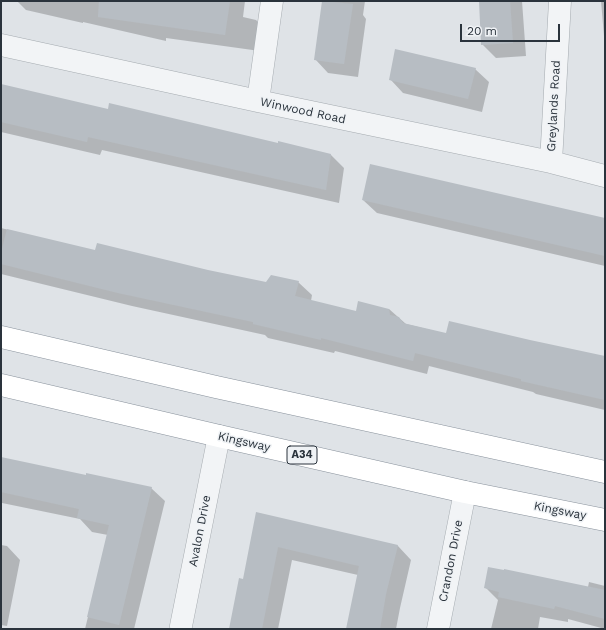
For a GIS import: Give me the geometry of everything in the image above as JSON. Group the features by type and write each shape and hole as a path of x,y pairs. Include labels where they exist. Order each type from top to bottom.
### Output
{"highway":[{"path":"1,337 216,387 605,472"},
{"name":"Kingsway","path":"1,385 465,492 605,520"}],"street":[{"path":"258,101 272,1"},
{"name":"Greylands Road","path":"551,162 560,1"},
{"name":"Winwood Road","path":"1,45 258,101 551,162 605,176"},
{"name":"Avalon Drive","path":"181,626 219,436"},
{"name":"Crandon Drive","path":"438,629 465,492"}],"building":[{"path":"99,1 230,1 225,35 98,17"},
{"path":"322,1 353,4 344,64 314,60"},
{"path":"479,1 510,1 513,43 481,45"},
{"path":"395,49 476,68 468,99 389,80"},
{"path":"1,84 108,109 109,103 331,154 326,190 88,137 87,142 1,122"},
{"path":"370,164 605,218 605,256 362,200"},
{"path":"7,229 95,250 97,243 208,270 266,282 271,275 299,281 295,296 356,311 358,301 389,309 390,315 399,317 403,323 446,333 449,321 605,356 605,400 521,381 521,379 415,353 413,361 321,338 321,340 253,324 253,322 118,293 1,264 1,253"},
{"path":"1,457 152,487 119,625 87,617 109,525 77,518 79,509 1,492"},
{"path":"256,512 398,545 386,594 380,629 346,629 359,566 278,547 262,629 229,629 239,578 243,579"},
{"path":"488,567 605,590 605,619 555,606 554,609 498,597 499,592 484,588"}]}
